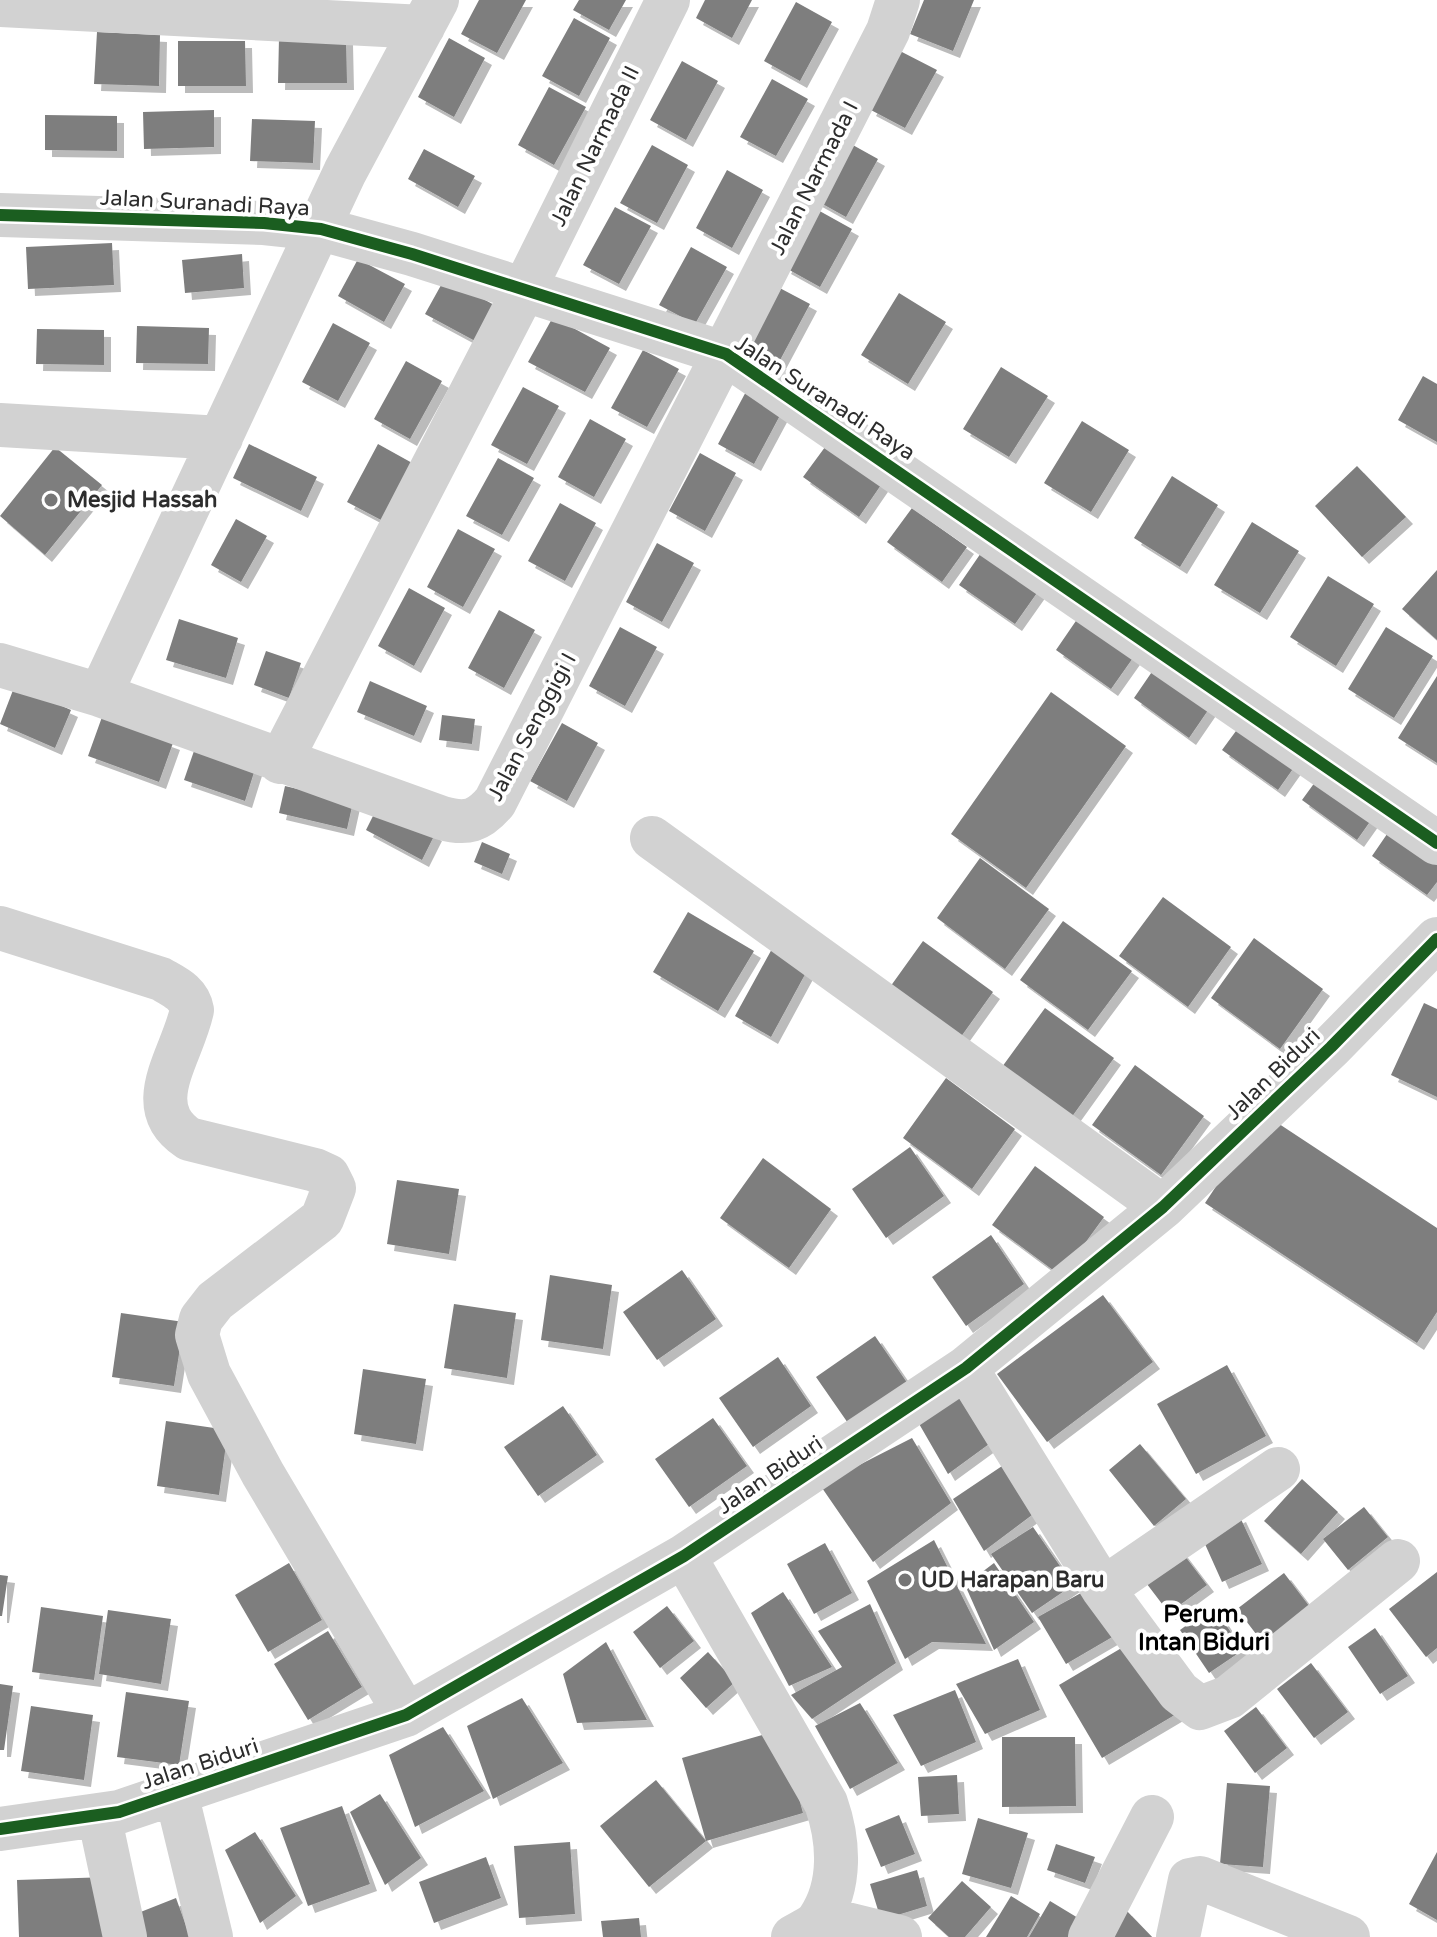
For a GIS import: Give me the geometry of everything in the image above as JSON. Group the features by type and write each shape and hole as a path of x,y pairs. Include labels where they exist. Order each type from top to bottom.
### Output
{"street":[{"name":"Jalan Narmada II","path":"280,762 523,292 668,0"},
{"name":"Jalan Narmada I","path":"726,354 888,31 898,0"},
{"path":"0,5 430,13 345,172 321,229 100,695"},
{"name":"Jalan Suranadi Raya","path":"0,215 264,223 321,229 412,254 523,292 726,354 1437,843"},
{"name":"Jalan Senggigi I","path":"0,665 100,695 280,762 460,823 484,816 495,802 726,354"},
{"path":"0,425 221,438"},
{"path":"652,838 1163,1207"},
{"path":"0,928 161,979 181,991 190,1000 192,1010 167,1085 163,1110 171,1127 189,1139 315,1170 328,1176 334,1188 322,1219 215,1301 201,1319 197,1335 209,1374 263,1474 406,1715"},
{"name":"Jalan Biduri","path":"0,1829 119,1812 406,1715 684,1556 966,1368 1163,1207 1331,1047 1437,939"},
{"path":"966,1368 1103,1589 1179,1692 1200,1708 1229,1697 1398,1561"},
{"path":"1103,1589 1278,1469"},
{"path":"684,1556 826,1803 836,1830 833,1887 806,1929"},
{"path":"176,1793 211,1937"},
{"path":"99,1815 125,1937"},
{"path":"1090,1937 1152,1817"},
{"path":"1178,1937 1190,1880 1200,1878 1348,1937"},
{"path":"806,1929 843,1923 900,1937"}],"building":[{"path":"479,0 526,0 497,53 461,34"},
{"path":"579,0 626,0 609,30 573,10"},
{"path":"705,0 752,0 732,38 696,18"},
{"path":"924,0 974,0 953,51 910,34"},
{"path":"796,2 832,22 800,81 764,61"},
{"path":"574,18 610,38 579,96 542,76"},
{"path":"97,32 160,35 159,86 94,84"},
{"path":"279,38 346,38 347,83 278,83"},
{"path":"449,38 485,58 454,117 418,97"},
{"path":"178,41 245,41 246,86 178,86"},
{"path":"900,51 937,70 905,128 869,109"},
{"path":"682,61 718,81 686,140 650,120"},
{"path":"772,79 808,99 776,156 740,137"},
{"path":"549,87 586,107 554,165 518,145"},
{"path":"214,110 214,147 144,149 143,112"},
{"path":"45,115 117,116 117,151 45,150"},
{"path":"252,119 315,121 313,163 250,161"},
{"path":"842,139 878,159 846,217 810,197"},
{"path":"652,145 688,165 657,223 620,203"},
{"path":"424,149 475,176 458,207 408,179"},
{"path":"727,170 763,190 732,248 696,228"},
{"path":"615,207 651,226 619,284 583,265"},
{"path":"816,209 852,229 820,287 784,267"},
{"path":"112,243 114,285 28,289 26,247"},
{"path":"691,247 727,267 695,324 659,305"},
{"path":"242,254 244,288 185,293 182,260"},
{"path":"358,259 405,284 384,322 338,296"},
{"path":"445,278 496,306 477,342 425,314"},
{"path":"774,285 810,304 779,362 743,343"},
{"path":"899,293 946,322 908,384 861,355"},
{"path":"553,317 610,348 585,392 528,362"},
{"path":"333,323 370,343 338,401 302,382"},
{"path":"137,326 209,328 208,364 136,363"},
{"path":"37,329 104,330 104,365 36,364"},
{"path":"643,350 679,369 647,427 611,408"},
{"path":"406,361 442,381 410,439 374,419"},
{"path":"1001,367 1048,396 1009,457 963,429"},
{"path":"1423,376 1437,384 1437,442 1398,420"},
{"path":"749,386 785,406 754,464 718,444"},
{"path":"523,387 559,406 527,464 491,445"},
{"path":"590,419 626,439 594,497 558,477"},
{"path":"1082,421 1129,450 1091,512 1044,483"},
{"path":"828,443 883,482 859,517 803,477"},
{"path":"249,444 317,477 301,511 233,478"},
{"path":"378,444 414,464 383,521 347,502"},
{"name":"Mesjid Hassah","path":"55,447 102,485 45,555 0,516"},
{"path":"700,453 736,473 705,531 669,511"},
{"path":"498,458 534,478 502,535 466,516"},
{"path":"1357,466 1406,517 1362,557 1315,506"},
{"path":"1172,476 1218,505 1180,567 1134,538"},
{"path":"560,503 596,523 565,581 528,561"},
{"path":"912,508 967,547 942,582 887,542"},
{"path":"236,519 267,536 241,582 211,565"},
{"path":"1252,522 1299,551 1260,613 1214,585"},
{"path":"458,529 495,549 463,607 427,587"},
{"path":"657,543 694,563 662,622 626,602"},
{"path":"983,550 1039,590 1015,624 959,585"},
{"path":"1437,570 1437,640 1402,609"},
{"path":"1328,576 1374,604 1336,666 1290,637"},
{"path":"409,588 445,608 414,666 378,646"},
{"path":"499,610 535,630 504,688 468,668"},
{"path":"1080,615 1135,655 1111,689 1056,650"},
{"path":"179,619 238,638 226,678 166,660"},
{"path":"620,627 657,647 625,706 589,686"},
{"path":"1386,627 1433,656 1394,718 1348,689"},
{"path":"266,651 301,663 289,698 254,685"},
{"path":"1158,663 1213,703 1189,738 1134,698"},
{"path":"1437,676 1437,763 1398,738"},
{"path":"370,681 427,706 414,736 357,712"},
{"path":"15,685 71,710 55,748 0,724"},
{"path":"1051,692 1126,746 1026,888 951,834"},
{"path":"442,715 475,719 472,744 439,740"},
{"path":"1247,716 1302,756 1278,790 1222,750"},
{"path":"102,717 173,743 159,782 88,756"},
{"path":"562,723 598,743 567,801 530,781"},
{"path":"195,748 255,769 245,801 184,780"},
{"path":"1326,767 1381,806 1357,840 1302,800"},
{"path":"285,786 353,802 347,829 279,813"},
{"path":"379,804 435,834 422,860 366,830"},
{"path":"1396,821 1437,851 1437,882 1427,895 1372,856"},
{"path":"482,842 510,854 502,874 474,862"},
{"path":"980,858 1049,909 1005,969 937,918"},
{"path":"1163,897 1231,947 1188,1007 1119,956"},
{"path":"688,912 754,951 718,1011 653,972"},
{"path":"1063,921 1132,971 1088,1030 1020,980"},
{"path":"1254,938 1323,989 1280,1049 1211,998"},
{"path":"923,941 993,992 950,1052 880,1001"},
{"path":"773,947 809,967 771,1037 735,1016"},
{"path":"1424,1003 1437,1009 1437,1097 1391,1075"},
{"path":"1045,1008 1114,1058 1071,1118 1002,1067"},
{"path":"1135,1065 1204,1116 1161,1175 1092,1125"},
{"path":"946,1078 1015,1129 972,1189 903,1138"},
{"path":"1264,1114 1437,1228 1437,1312 1417,1343 1205,1203"},
{"path":"910,1147 944,1196 886,1238 852,1189"},
{"path":"763,1158 831,1209 789,1268 720,1218"},
{"path":"1035,1166 1104,1217 1061,1276 992,1225"},
{"path":"397,1180 459,1189 449,1254 387,1244"},
{"path":"991,1235 1024,1284 966,1326 932,1277"},
{"path":"682,1270 716,1319 657,1360 623,1312"},
{"path":"550,1275 612,1285 603,1349 541,1340"},
{"path":"1103,1295 1153,1362 1047,1442 997,1374"},
{"path":"454,1304 516,1313 507,1378 444,1368"},
{"path":"121,1313 184,1322 174,1386 112,1377"},
{"path":"875,1336 908,1384 850,1426 816,1377"},
{"path":"778,1357 811,1406 753,1447 719,1398"},
{"path":"1227,1365 1266,1436 1196,1474 1157,1404"},
{"path":"363,1369 426,1379 416,1444 354,1434"},
{"path":"972,1385 1000,1436 948,1474 918,1422"},
{"path":"563,1406 597,1455 538,1496 504,1447"},
{"path":"713,1418 747,1466 689,1507 655,1459"},
{"path":"166,1421 228,1430 219,1495 157,1486"},
{"path":"912,1438 951,1503 873,1562 820,1485"},
{"path":"1140,1444 1186,1499 1154,1526 1109,1470"},
{"path":"1008,1462 1036,1512 984,1551 953,1499"},
{"path":"1302,1479 1338,1512 1301,1554 1264,1521"},
{"path":"1364,1507 1388,1537 1348,1570 1323,1539"},
{"path":"1239,1515 1262,1564 1222,1582 1200,1533"},
{"path":"1033,1527 1073,1585 1032,1613 991,1554"},
{"path":"934,1540 986,1644 932,1642 905,1659 867,1581"},
{"path":"825,1543 852,1593 814,1614 787,1564"},
{"path":"1175,1543 1207,1585 1169,1613 1137,1571"},
{"path":"289,1563 322,1620 268,1652 235,1595"},
{"path":"994,1563 1034,1622 994,1650 965,1585"},
{"path":"1437,1572 1437,1648 1426,1657 1389,1609"},
{"path":"1284,1573 1316,1615 1269,1651 1237,1609"},
{"path":"0,1575 8,1576 2,1616 0,1616"},
{"path":"1088,1589 1114,1636 1066,1664 1038,1617"},
{"path":"783,1592 832,1667 789,1686 751,1613"},
{"path":"870,1604 896,1663 812,1719 791,1695 842,1667 818,1631"},
{"path":"667,1606 694,1641 660,1668 633,1632"},
{"path":"1213,1606 1243,1650 1209,1673 1180,1630"},
{"path":"41,1607 103,1616 94,1680 32,1672"},
{"path":"108,1610 171,1619 161,1684 99,1674"},
{"path":"1375,1628 1408,1676 1380,1694 1348,1647"},
{"path":"328,1631 362,1687 308,1720 274,1664"},
{"path":"1135,1640 1178,1713 1102,1758 1059,1685"},
{"path":"606,1642 647,1720 577,1723 563,1674"},
{"path":"708,1652 735,1682 706,1708 680,1678"},
{"path":"1018,1659 1040,1710 985,1734 956,1684"},
{"path":"1311,1663 1348,1712 1314,1738 1277,1689"},
{"path":"0,1684 13,1686 4,1750 0,1750"},
{"path":"955,1690 976,1742 921,1766 893,1715"},
{"path":"126,1692 189,1701 179,1765 117,1757"},
{"path":"522,1698 563,1763 493,1799 467,1726"},
{"path":"860,1703 898,1763 850,1789 815,1726"},
{"path":"31,1706 93,1715 84,1780 21,1771"},
{"path":"1256,1707 1287,1748 1255,1773 1224,1731"},
{"path":"443,1727 484,1791 415,1827 389,1755"},
{"path":"780,1730 803,1813 706,1841 682,1758"},
{"path":"1002,1737 1075,1737 1076,1806 1002,1807"},
{"path":"957,1775 959,1814 921,1816 918,1777"},
{"path":"656,1780 706,1841 649,1887 600,1826"},
{"path":"1227,1783 1270,1786 1263,1867 1220,1864"},
{"path":"380,1794 421,1858 385,1885 350,1812"},
{"path":"342,1806 370,1884 308,1906 280,1828"},
{"path":"899,1815 915,1854 881,1867 865,1829"},
{"path":"978,1818 1028,1833 1011,1888 962,1874"},
{"path":"255,1832 296,1896 260,1923 225,1850"},
{"path":"570,1842 575,1914 519,1918 514,1846"},
{"path":"1056,1844 1095,1857 1085,1883 1047,1870"},
{"path":"1437,1852 1437,1920 1409,1904"},
{"path":"486,1857 501,1898 434,1923 419,1882"},
{"path":"917,1870 927,1906 881,1920 870,1884"},
{"path":"109,1877 112,1937 19,1937 17,1880"},
{"path":"962,1881 991,1907 965,1937 949,1937 928,1918"},
{"path":"1011,1896 1040,1914 1027,1937 986,1937"},
{"path":"176,1898 190,1937 141,1937 133,1915"},
{"path":"1050,1901 1088,1924 1080,1937 1029,1937"},
{"path":"1125,1909 1152,1937 1114,1937"},
{"path":"639,1918 641,1937 603,1937 601,1921"}],"cycle path":[{"path":"0,215 264,223 321,229 412,254 726,354 1437,843"},
{"path":"0,1829 119,1812 406,1715 684,1556 966,1368 1163,1207 1331,1047 1437,939"}],"place":[{"name":"Mesjid Hassah","path":"51,500"},
{"name":"UD Harapan Baru","path":"905,1580"}],"district":[{"name":"Perum. Intan Biduri","path":"1204,1628"}]}
